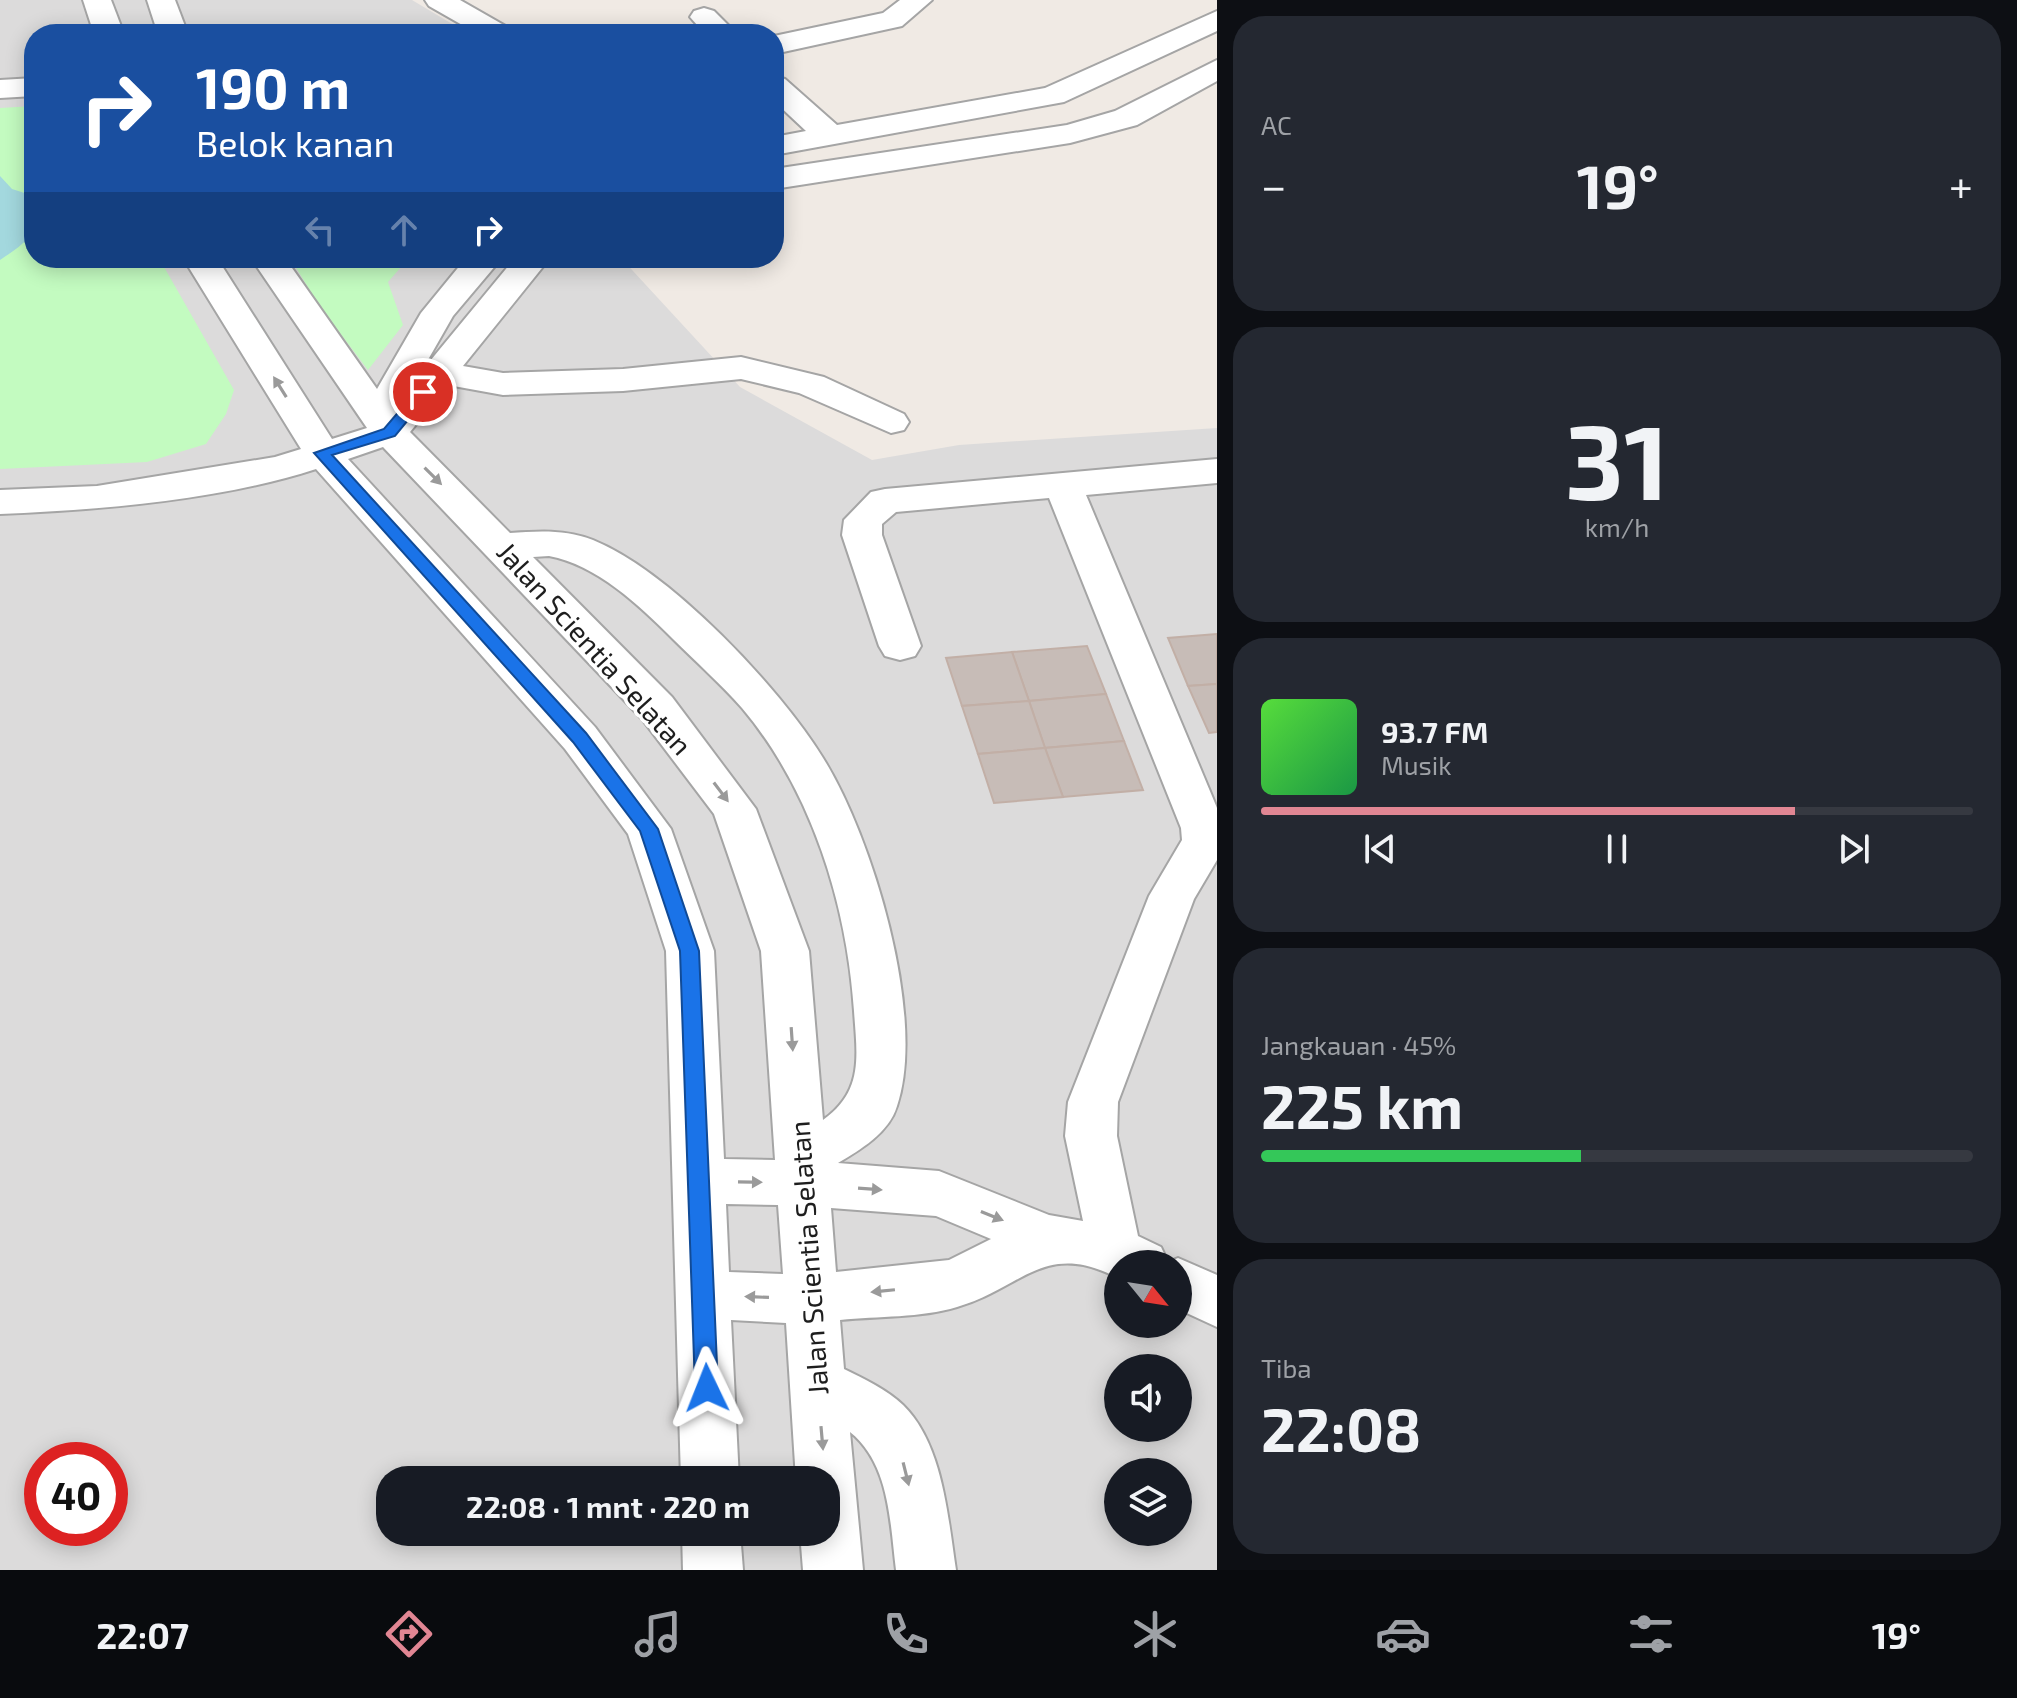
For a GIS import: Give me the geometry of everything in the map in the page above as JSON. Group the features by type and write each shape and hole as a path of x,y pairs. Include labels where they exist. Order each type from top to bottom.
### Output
{"street":[{"path":"97,0 105,24"},
{"path":"161,0 169,24"},
{"path":"439,0 481,24"},
{"path":"784,43 892,20 918,0"},
{"path":"784,144 1053,96 1085,84 1217,20"},
{"path":"784,177 1070,134 1126,118 1217,69"},
{"path":"784,94 831,137"},
{"path":"206,268 322,453 580,738 649,829 690,951 710,1466"},
{"name":"Jalan Scientia Selatan","path":"275,268 324,343 386,426 657,708 734,809 785,951 824,1466"},
{"path":"386,426 399,375 438,312 476,268"},
{"path":"0,502 97,498 280,468 386,426 439,373 525,268"},
{"path":"439,373 503,384 623,380 745,364 811,385 891,422"},
{"path":"900,646 862,535 863,520 885,501 1217,471"},
{"path":"1062,483 1203,828 1205,841 1172,896 1093,1102 1091,1136 1127,1250"},
{"path":"503,546 549,543 580,549 651,593 757,698 807,768 842,842 861,914 875,971 882,1062 872,1107 801,1171"},
{"path":"699,1181 801,1171 939,1194 1046,1238 1104,1251"},
{"path":"704,1295 810,1299 955,1284 1046,1238"},
{"path":"1192,1289 1217,1302"},
{"path":"817,1383 885,1426 900,1448 920,1530 926,1570"},
{"path":"712,1546 713,1570"},
{"path":"831,1546 833,1570"}],"shaded area":[{"path":"0,0 412,0 452,24 24,24 24,268 630,268 740,387 872,460 959,445 1217,428 1217,1570 0,1570"}],"green space":[{"path":"24,107 24,268 165,268 234,390 226,414 206,444 147,462 0,469 0,108"},
{"path":"296,268 400,268 388,282 403,325 368,370 320,307"}],"water":[{"path":"0,176 12,189 24,193 24,242 0,260"}],"building":[{"path":"1217,634 1217,684 1188,686 1168,638"},
{"path":"1087,646 1106,694 1029,701 1012,652"},
{"path":"1012,652 1029,701 962,706 946,658"},
{"path":"1217,684 1217,732 1209,733 1188,686"},
{"path":"1106,694 1124,741 1045,748 1029,701"},
{"path":"1029,701 1045,748 978,754 962,706"},
{"path":"1124,741 1143,790 1063,797 1045,748"},
{"path":"1045,748 1063,797 994,803 978,754"}],"route":[{"path":"423,392 390,433 322,453 580,738 649,829 690,951 707,1388"}]}
